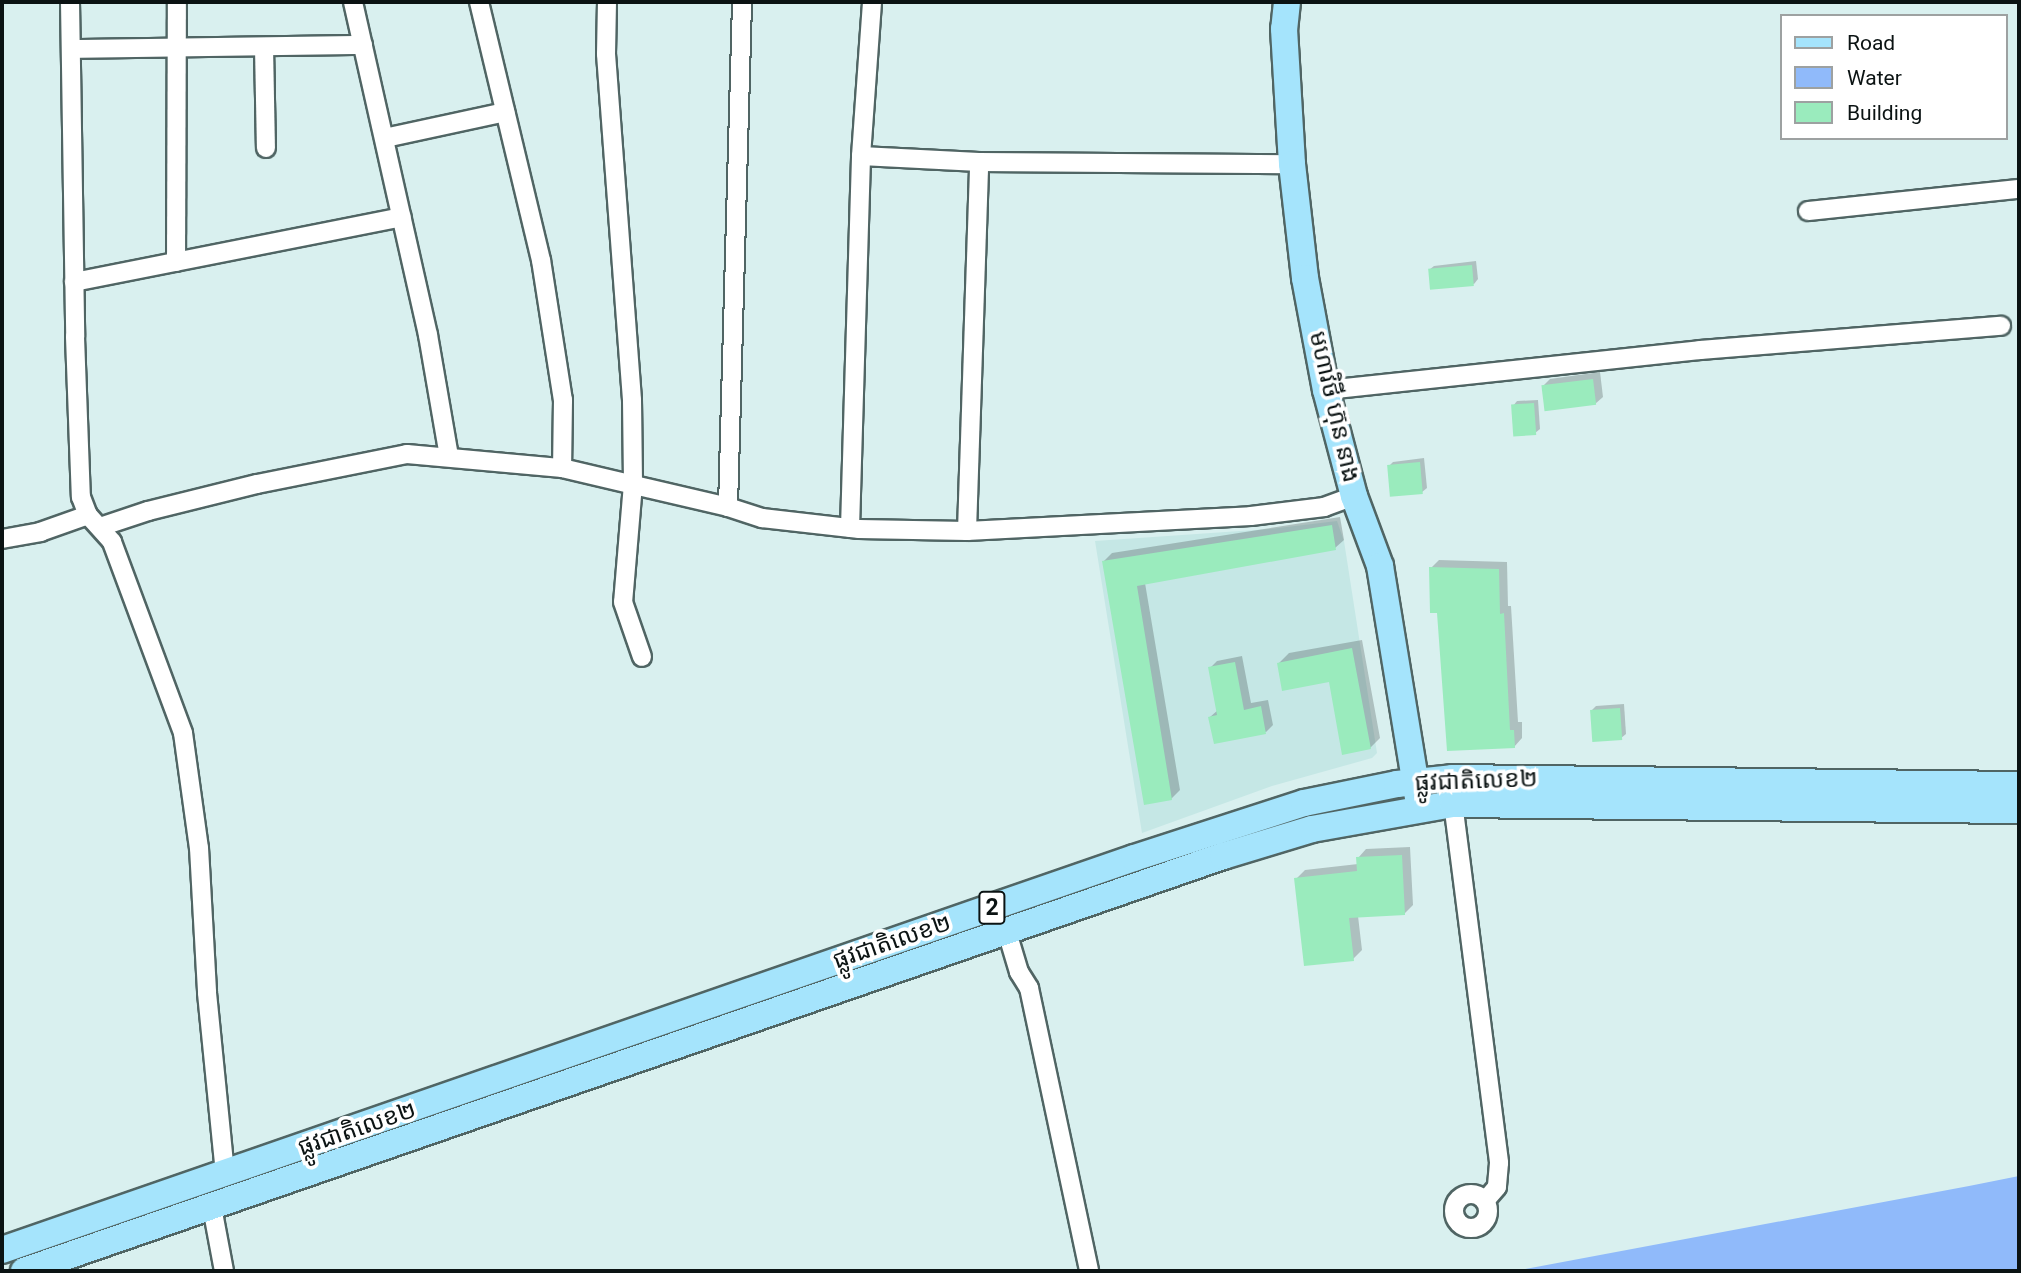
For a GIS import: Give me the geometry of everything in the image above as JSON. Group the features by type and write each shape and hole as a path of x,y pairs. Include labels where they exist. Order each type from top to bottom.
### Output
{"main road":[{"name":"មហាវិថី ហ៊ុន នាង","path":"1287,2 1284,29 1292,164 1306,278 1326,390 1354,496 1380,566 1419,807"},
{"name":"ផ្លូវជាតិលេខ២","path":"2,1250 1270,812 1415,781 1452,791 2019,810"},
{"name":"ផ្លូវជាតិលេខ២","path":"24,1271 1277,838 1419,807 1452,791 2019,785"},
{"path":"790,978 798,1005"},
{"path":"599,1045 607,1071"}],"street":[{"path":"70,2 74,282 82,498 94,521 112,541 183,733 199,848 207,993 225,1172"},
{"path":"176,262 177,2"},
{"path":"353,2 428,335 449,456"},
{"path":"479,2 541,260 563,400 562,468"},
{"path":"607,2 606,54 632,400 633,484 623,602 642,657"},
{"path":"728,507 742,2"},
{"path":"850,528 861,156 872,2"},
{"path":"72,49 363,45"},
{"path":"264,47 266,148"},
{"path":"385,138 505,112"},
{"path":"861,156 979,162 1292,164"},
{"path":"967,531 979,162"},
{"path":"1808,211 2019,189"},
{"path":"74,282 402,217"},
{"path":"1326,390 1700,350 2001,326"},
{"path":"2,540 407,454 449,456 502,465 562,468 728,507 762,518 850,528 967,531 1251,516 1324,507 1354,496"},
{"path":"1452,791 1499,1163 1497,1187 1485,1201"},
{"path":"1007,932 1019,972 1029,988 1089,1271"},
{"path":"212,1207 224,1271"}],"shaded area":[{"path":"1337,521 1344,541 1377,753 1372,758 1272,786 1142,833 1095,541 1269,529"}],"water":[{"path":"2019,1176 2019,1271 1514,1271 1969,1186"}],"building":[{"path":"1472,265 1474,286 1430,290 1428,269"},
{"path":"1593,379 1596,405 1545,411 1541,385"},
{"path":"1534,403 1536,435 1513,437 1511,405"},
{"path":"1420,462 1423,494 1390,497 1387,465"},
{"path":"1332,525 1336,550 1137,586 1172,800 1144,805 1102,561"},
{"path":"1429,567 1499,569 1510,730 1514,730 1515,748 1447,751 1437,613 1430,613"},
{"path":"1352,648 1371,749 1342,755 1329,682 1282,691 1277,663"},
{"path":"1235,662 1244,710 1261,706 1266,734 1214,744 1208,717 1217,715 1208,667"},
{"path":"1620,708 1622,740 1592,742 1590,710"},
{"path":"1402,855 1405,915 1349,918 1354,961 1304,966 1294,878 1357,871 1356,857"}]}
